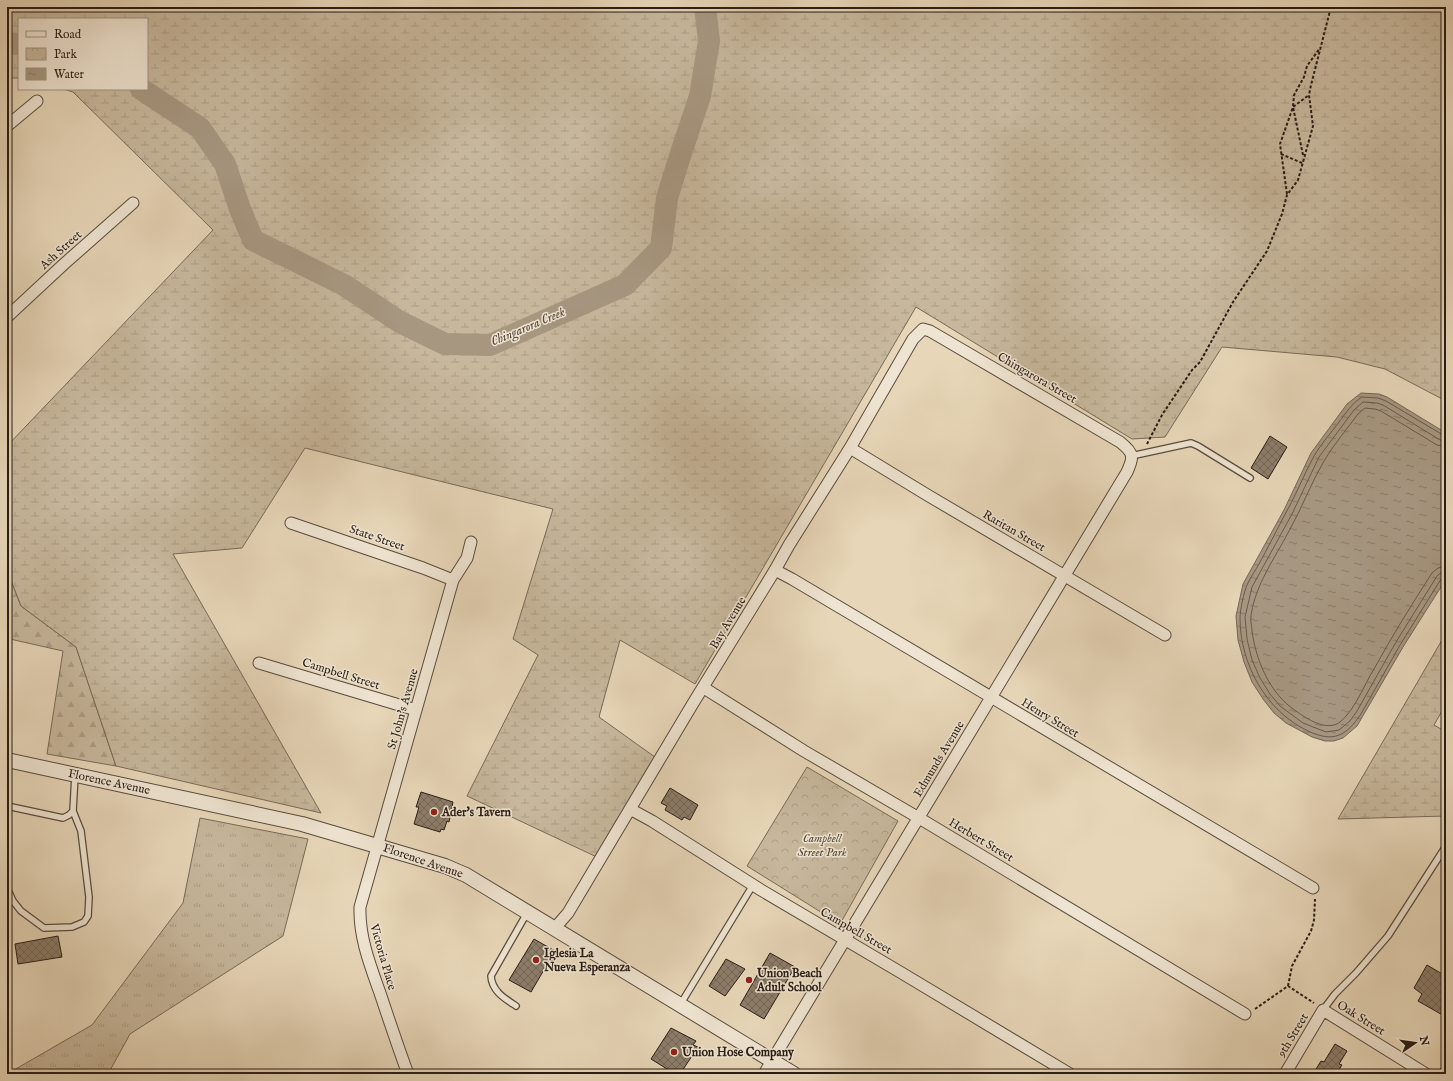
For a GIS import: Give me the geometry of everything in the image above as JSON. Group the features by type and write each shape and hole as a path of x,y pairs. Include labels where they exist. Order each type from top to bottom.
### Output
{"street":[{"path":"7,126 37,101"},
{"name":"Ash Street","path":"7,317 133,203"},
{"name":"Chingarora Street","path":"923,329 930,331 1120,442 1131,452 1137,455"},
{"name":"Bay Avenue","path":"554,929 568,913 775,570 789,544 850,448 913,339 923,329"},
{"name":"Raritan Street","path":"850,448 1164,635"},
{"name":"Edmunds Avenue","path":"764,1074 1137,455"},
{"name":"State Street","path":"292,523 423,568 453,580"},
{"name":"St John's Avenue","path":"377,846 453,580 467,558 471,542"},
{"name":"Henry Street","path":"775,570 1312,888"},
{"name":"Campbell Street","path":"259,663 416,710"},
{"name":"Herbert Street","path":"704,688 804,751 919,818 1245,1014"},
{"name":"Florence Avenue","path":"7,760 302,824 445,866 466,875 794,1074"},
{"name":"Campbell Street","path":"630,810 652,821 753,885 1070,1074"},
{"name":"Victoria Place","path":"377,846 360,907 359,922 372,969 408,1074"},
{"name":"9th Street","path":"1285,1074 1323,1010"},
{"name":"Oak Street","path":"1323,1010 1426,1074"}],"lane":[{"path":"1137,455 1193,443 1250,478"},
{"path":"7,888 13,901 21,911 44,928 72,927 84,922 88,916 89,897 81,831 73,811 76,775"},
{"path":"7,806 63,818 73,811"},
{"path":"1323,1010 1388,936 1446,846"},
{"path":"680,1005 753,885"},
{"path":"516,1006 496,991 491,983 491,976 527,912"},
{"path":"1442,1074 1446,1067"}],"path":[{"path":"1137,455 1192,370 1200,362 1233,302 1266,251 1282,214 1287,195 1298,180 1303,157 1313,126 1309,95 1331,7"},
{"path":"1287,195 1280,154 1280,144 1293,106 1294,95 1304,77 1307,66 1320,47"},
{"path":"1293,106 1309,95"},
{"path":"1293,106 1303,157"},
{"path":"1280,154 1302,163"},
{"path":"1245,1014 1288,986 1292,966 1311,931 1314,920 1315,898 1312,888"},
{"path":"1288,986 1323,1010"}],"green space":[{"path":"7,7 1446,7 1446,401 1385,369 1337,357 1222,347 1165,437 1132,439 916,307 695,684 620,640 599,717 659,760 601,859 467,796 538,655 513,639 553,509 305,448 242,548 173,554 321,813 116,766 76,647 21,606 7,570 7,446 213,230 73,92 66,90 148,90 148,18 18,18 18,78 7,78"},
{"path":"7,570 21,606 76,647 116,766 47,754 63,651 10,639 7,630"},
{"path":"1446,633 1446,704 1434,725 1446,732 1446,816 1338,819"},
{"name":"Campbell Street Park","path":"807,767 898,821 840,924 747,866"},
{"path":"200,818 308,839 283,936 130,1034 108,1074 7,1074 92,1025 183,903"}],"water":[{"path":"1361,393 1379,394 1387,397 1446,433 1446,579 1403,647 1357,726 1343,738 1334,741 1325,741 1312,737 1286,723 1274,713 1263,699 1252,682 1244,662 1238,640 1236,616 1243,584 1284,510 1311,453 1347,404"}],"building":[{"path":"1270,436 1287,447 1268,479 1251,468"},
{"path":"670,788 698,805 690,820 684,817 682,820 665,810 667,806 661,803"},
{"name":"Ader's Tavern","path":"421,792 453,802 449,822 447,821 444,830 441,829 440,832 414,824 419,807 416,807"},
{"path":"58,936 62,957 18,964 15,944"},
{"name":"Iglesia La Nueva Esperanza","path":"534,939 555,951 531,992 509,980"},
{"path":"770,953 795,967 764,1019 740,1005"},
{"path":"726,959 745,969 725,996 709,986"},
{"path":"1427,965 1444,975 1443,977 1446,979 1446,1017 1418,1001 1422,994 1414,988"},
{"path":"671,1028 696,1041 693,1045 698,1047 680,1074 675,1074 651,1059"},
{"path":"1335,1044 1347,1051 1339,1064 1342,1065 1336,1074 1313,1074 1321,1061 1324,1062"}],"waterway":[{"name":"Chingarora Creek","path":"143,90 200,128 225,164 240,209 253,240 344,285 400,322 445,344 490,345 625,285 661,248 667,198 700,96 709,41 705,7"},
{"name":"Chingarora Creek","path":"7,43 18,44"}],"place":[{"name":"Ader's Tavern","path":"434,812"},
{"name":"Iglesia La Nueva Esperanza","path":"536,960"},
{"name":"Union Beach Adult School","path":"749,980"},
{"name":"Union Hose Company","path":"674,1052"}]}
